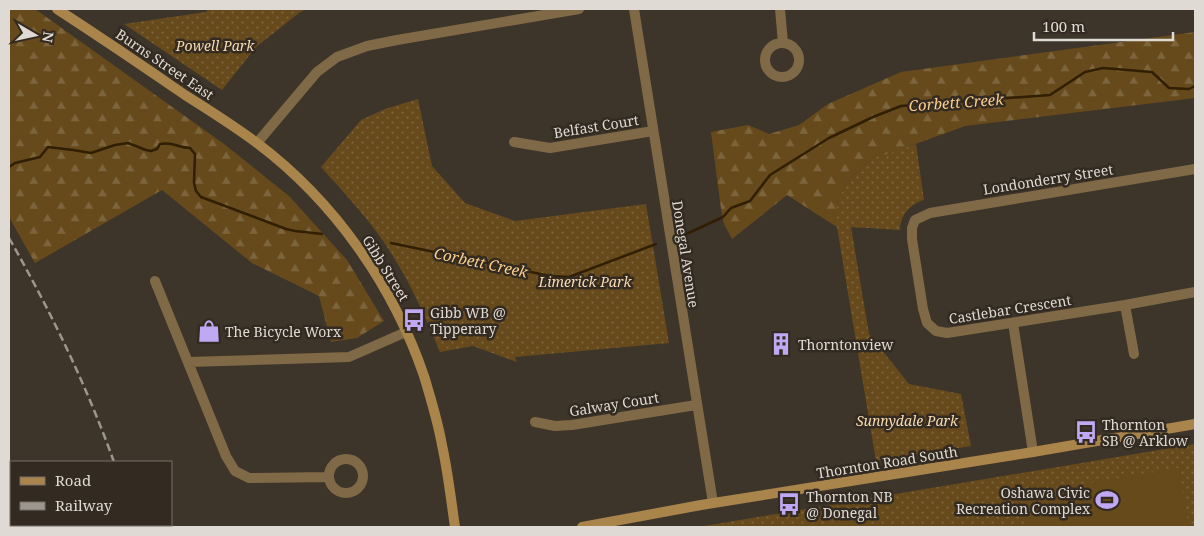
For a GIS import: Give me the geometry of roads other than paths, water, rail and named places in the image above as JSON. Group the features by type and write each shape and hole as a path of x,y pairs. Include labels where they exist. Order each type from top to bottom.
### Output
{"street":[{"name":"Burns Street East","path":"57,9 257,143"},
{"path":"257,143 317,72 337,57 367,46 397,40 579,9"},
{"name":"Donegal Avenue","path":"634,9 713,503"},
{"path":"780,9 784,43"},
{"name":"Belfast Court","path":"514,142 550,148 652,131"},
{"name":"Gibb Street","path":"257,143 291,171 343,228 376,275 396,311 423,375 437,421 455,527"},
{"name":"Londonderry Street","path":"912,228 915,220 930,212 1195,169"},
{"name":"Castlebar Crescent","path":"912,228 923,310 927,323 936,331 947,333 1195,292"},
{"path":"156,280 226,456 235,471 249,478 329,477"},
{"path":"1125,305 1134,354"},
{"path":"1013,323 1034,452"},
{"path":"188,362 349,357 406,332"},
{"name":"Galway Court","path":"535,422 555,426 572,425 696,405"},
{"name":"Thornton Road South","path":"582,527 713,503 1034,452 1195,424"}],"waterway":[{"name":"Corbett Creek","path":"682,236 723,217 731,208 750,201 770,175 829,138 901,106 1050,95 1085,72 1103,68 1152,72 1169,88 1189,89 1195,86"},
{"name":"Corbett Creek","path":"9,167 15,163 40,157 48,147 91,153 128,143 151,151 157,149 160,144 172,144 190,148 195,154 194,183 196,191 201,197 286,229 322,234"},
{"name":"Corbett Creek","path":"391,243 550,276 569,277 656,244"}],"railway":[{"path":"9,238 39,292 66,348 92,404 114,461"}],"place":[{"name":"Gibb WB @ Tipperary","path":"414,320"},
{"name":"The Bicycle Worx","path":"209,331"},
{"name":"Thorntonview","path":"781,344"},
{"name":"Thornton SB @ Arklow","path":"1086,432"},
{"name":"Oshawa Civic Recreation Complex","path":"1107,500"},
{"name":"Thornton NB @ Donegal","path":"789,504"}],"park label":[{"name":"Powell Park","path":"215,45"},
{"name":"Limerick Park","path":"585,281"},
{"name":"Sunnydale Park","path":"907,420"}]}
